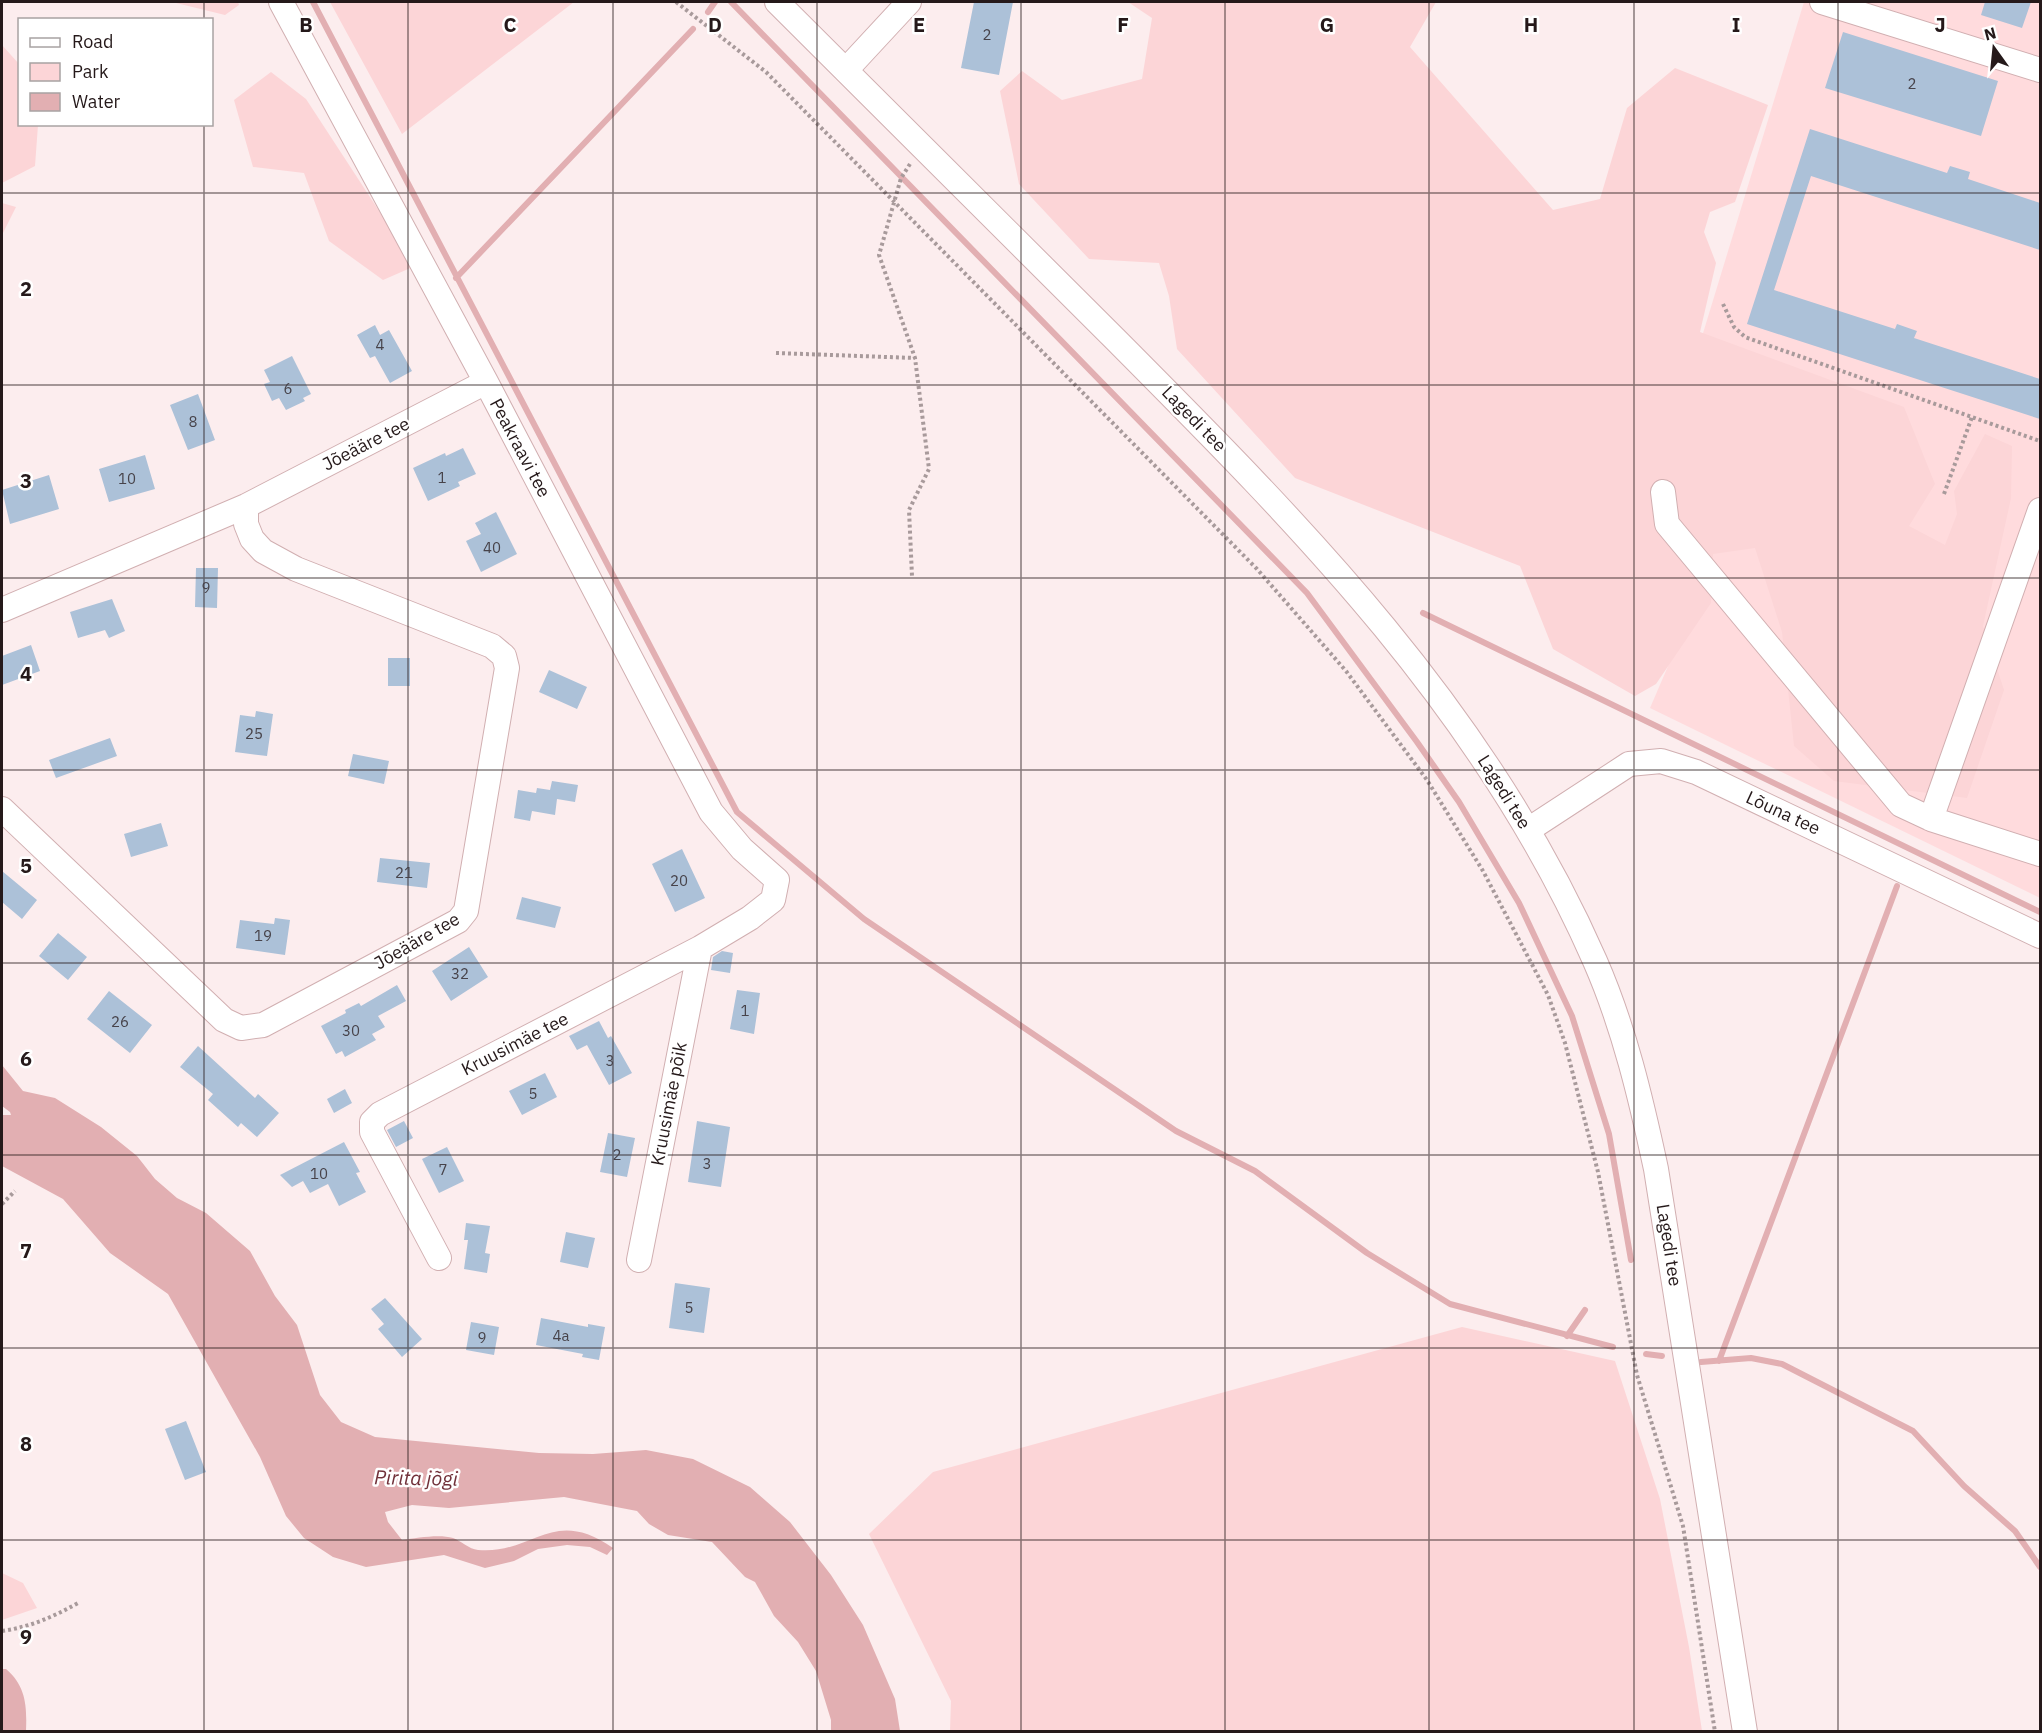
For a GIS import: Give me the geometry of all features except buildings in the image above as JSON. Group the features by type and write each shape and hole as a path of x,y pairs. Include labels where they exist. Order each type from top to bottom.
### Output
{"street":[{"name":"Peakraavi tee","path":"281,2 486,382 711,812 742,849 777,880"},
{"name":"Lagedi tee","path":"777,2 1216,442 1354,588 1434,689 1528,830 1564,894 1597,964 1641,1099 1658,1180 1745,1731"},
{"path":"846,70 909,2"},
{"path":"1822,2 2040,70"},
{"name":"Jõeääre tee","path":"2,610 246,506 486,382"},
{"path":"1663,492 1667,524 1901,805 1931,819 2040,854"},
{"name":"Jõeääre tee","path":"2,809 224,1020 241,1028 262,1025 273,1020 458,921 466,911 507,668 504,656 492,646 296,569 263,551 252,539 246,524 246,506"},
{"path":"1931,819 2040,510"},
{"name":"Lõuna tee","path":"1528,830 1629,764 1661,761 1696,772 2040,936"},
{"name":"Kruusimäe tee","path":"439,1257 372,1132 372,1122 380,1114 700,948 750,918 773,900 777,880"},
{"name":"Kruusimäe põik","path":"639,1260 700,948"}],"path":[{"path":"676,2 766,72 1257,569 1347,671 1440,799 1494,890 1548,995 1565,1043 1598,1172 1637,1375 1683,1526 1715,1731"},
{"path":"912,576 909,510 929,470 915,358 879,255 901,178 920,145"},
{"path":"1723,304 1734,327 1745,337 2040,441"},
{"path":"776,353 915,358"},
{"path":"1944,494 1972,417"},
{"path":"2,1204 15,1191"},
{"path":"2,1631 20,1629 46,1620 78,1603"}],"shaded area":[{"path":"1804,2 2040,2 2040,898 1650,708 1703,585 1643,530"}],"green space":[{"path":"172,2 238,2 239,5 225,15"},
{"path":"330,2 574,2 402,134"},
{"path":"1128,2 1436,2 1410,47 1553,210 1600,199 1627,108 1675,68 1768,105 1735,202 1710,212 1704,232 1716,263 1700,332 1904,407 1935,484 1909,526 1945,545 1957,514 1954,491 1985,434 2012,446 2011,498 1983,626 2004,690 1967,798 1834,781 1794,746 1782,632 1755,548 1713,554 1711,603 1656,684 1635,696 1553,649 1520,566 1295,478 1177,349 1169,296 1159,263 1089,259 1019,184 1000,91 1022,71 1062,100 1142,79 1152,18"},
{"path":"2,45 18,63 18,126 38,126 35,166 2,183"},
{"path":"271,72 306,99 415,266 383,280 329,241 304,173 253,167 234,100"},
{"path":"2,203 16,207 2,235"},
{"path":"1462,1327 1615,1361 1660,1499 1689,1647 1702,1731 950,1731 951,1701 869,1534 933,1472"},
{"path":"2,1573 23,1583 37,1608 2,1620"}],"water":[{"name":"Pirita jõgi","path":"2,1065 23,1091 55,1098 101,1127 137,1156 155,1179 177,1198 206,1213 250,1251 275,1296 297,1325 320,1395 341,1422 375,1437 539,1453 593,1454 646,1450 693,1459 750,1487 790,1522 831,1575 863,1625 895,1699 900,1731 831,1731 831,1720 816,1671 798,1642 774,1616 755,1582 745,1577 712,1542 668,1535 649,1524 637,1511 564,1497 449,1508 412,1505 385,1512 388,1522 402,1540 441,1536 456,1539 478,1550 497,1550 558,1531 574,1531 592,1536 613,1548 607,1555 590,1547 567,1545 538,1549 514,1561 485,1568 444,1555 366,1567 333,1557 304,1538 286,1516 260,1457 168,1294 110,1253 63,1199 2,1166 2,1115 11,1115 2,1106"},
{"path":"2,1669 6,1669 13,1676 21,1689 26,1713 26,1731 2,1731"}],"waterway":[{"path":"313,2 737,812 864,919 1176,1131 1255,1171 1367,1253 1450,1304 1613,1347"},
{"path":"708,12 715,2"},
{"path":"731,2 1307,593 1417,742 1459,802 1519,903 1572,1016 1609,1134 1631,1260"},
{"path":"456,278 693,29"},
{"path":"1423,613 2040,912"},
{"path":"1719,1361 1897,886"},
{"path":"1567,1336 1585,1310"},
{"path":"1646,1354 1662,1356"},
{"path":"1701,1362 1751,1358 1782,1364 1913,1431 1964,1486 2015,1531 2040,1567"}]}
